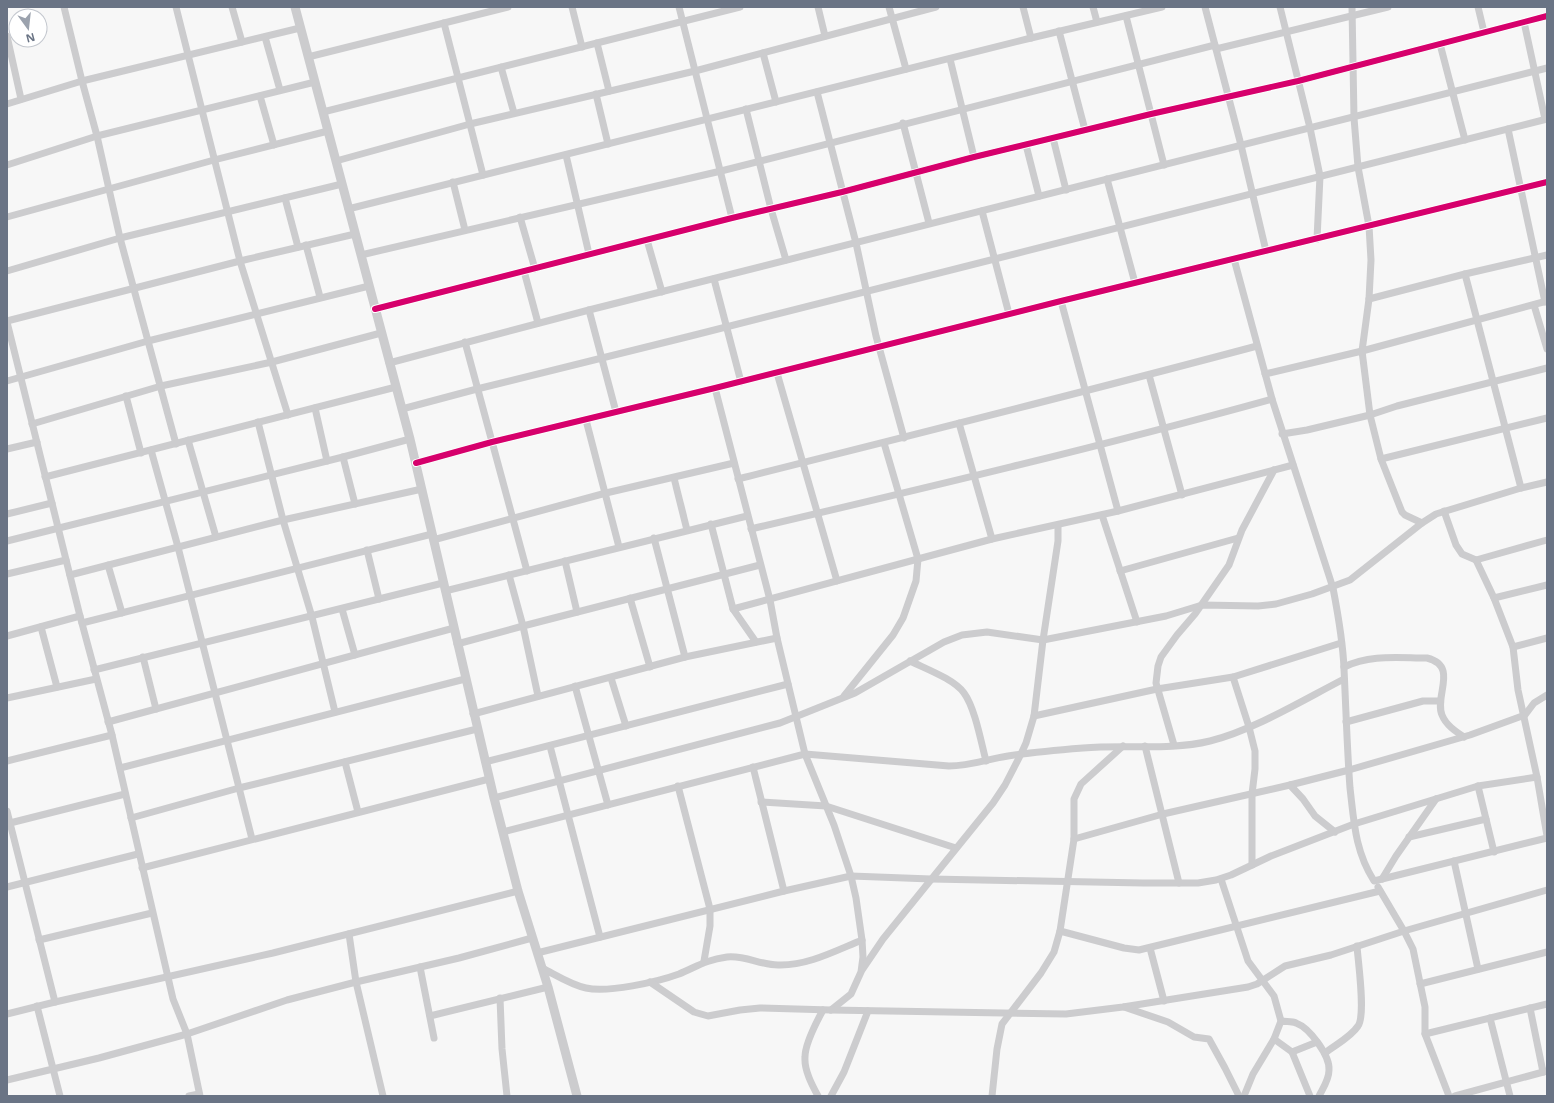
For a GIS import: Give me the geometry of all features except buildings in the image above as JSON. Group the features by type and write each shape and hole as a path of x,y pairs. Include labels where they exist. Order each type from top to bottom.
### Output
{"street":[{"path":"64,7 97,136 120,238 176,444"},
{"path":"176,7 240,261 288,415"},
{"path":"232,7 242,42"},
{"path":"295,7 374,309 410,439 489,779 518,891 548,987 576,1096"},
{"path":"308,57 508,7"},
{"path":"572,7 582,47"},
{"path":"679,7 706,120 721,170 732,218"},
{"path":"323,112 740,7"},
{"path":"818,7 824,36"},
{"path":"889,7 906,69"},
{"path":"336,161 470,124 694,71 936,7"},
{"path":"1023,7 1031,38"},
{"path":"1093,7 1097,22"},
{"path":"348,209 1059,31 1162,7"},
{"path":"1205,7 1241,145 1266,251"},
{"path":"1280,7 1310,128 1320,176 1317,239"},
{"path":"1352,7 1354,118 1358,167 1369,226 1371,260 1369,300 1362,350 1370,415 1381,459 1402,512 1422,523"},
{"path":"361,255 759,161 903,123 1139,64 1286,32 1388,7"},
{"path":"1478,7 1484,32"},
{"path":"1126,16 1164,165"},
{"path":"374,309 732,218 842,192 1026,144 1298,81 1547,16"},
{"path":"402,409 995,259 1120,229 1320,176 1546,119 1524,22"},
{"path":"444,24 483,175"},
{"path":"7,104 82,81 300,28"},
{"path":"1059,31 1085,130"},
{"path":"7,36 21,99"},
{"path":"265,37 280,90"},
{"path":"597,43 609,91"},
{"path":"1440,44 1465,140"},
{"path":"763,53 776,102"},
{"path":"950,59 974,157"},
{"path":"501,67 514,113"},
{"path":"389,363 538,323 856,243 929,223 1354,118 1547,68"},
{"path":"7,166 97,136 315,82"},
{"path":"817,92 856,243 879,346 904,438"},
{"path":"596,94 608,144"},
{"path":"260,96 274,145"},
{"path":"746,109 771,209 786,260"},
{"path":"903,123 929,223"},
{"path":"1265,374 1546,302 1535,258 1508,129"},
{"path":"7,217 109,188 328,131"},
{"path":"1053,138 1066,190"},
{"path":"1026,144 1039,196"},
{"path":"566,155 590,254"},
{"path":"1107,179 1135,284"},
{"path":"453,182 465,230"},
{"path":"416,463 492,442 741,382 879,346 1547,182"},
{"path":"7,271 120,238 342,184"},
{"path":"284,198 298,247"},
{"path":"982,211 1009,314"},
{"path":"520,217 535,269"},
{"path":"189,1096 200,1095 187,1034 173,999 138,854 112,735 81,620 7,322 240,261 355,234"},
{"path":"647,240 662,292"},
{"path":"306,245 320,297"},
{"path":"1369,300 1465,274 1547,255"},
{"path":"1234,259 1282,434 1315,530 1332,588 1337,611 1344,667 1349,770 1354,824 1360,853 1374,881 1413,949 1425,1007 1425,1034 1449,1096"},
{"path":"524,272 538,323"},
{"path":"1465,274 1521,488"},
{"path":"714,279 741,382"},
{"path":"7,381 256,312 369,286"},
{"path":"1061,301 1118,511"},
{"path":"1534,305 1547,349"},
{"path":"589,310 616,412"},
{"path":"32,424 161,386 272,362 381,333"},
{"path":"465,342 527,571"},
{"path":"738,479 904,438 1257,346"},
{"path":"1282,434 1307,430 1370,415 1397,406 1547,368"},
{"path":"777,372 819,513 837,581"},
{"path":"1149,374 1182,495"},
{"path":"45,476 141,453 396,387"},
{"path":"715,388 770,600 777,638 806,754 851,876 860,919 863,957 861,972"},
{"path":"126,396 141,453"},
{"path":"751,529 1101,445 1272,399"},
{"path":"315,408 327,461"},
{"path":"1381,459 1547,418"},
{"path":"586,420 619,547"},
{"path":"258,422 283,520 312,617 335,712"},
{"path":"959,423 992,539"},
{"path":"7,542 410,439"},
{"path":"188,440 216,537"},
{"path":"7,449 37,442"},
{"path":"843,698 892,635 903,618 916,581 918,559 884,443"},
{"path":"151,450 178,547 252,839"},
{"path":"343,457 355,504"},
{"path":"7,636 41,627 122,613 297,567 512,518 734,463"},
{"path":"733,609 992,539 1102,515 1293,465"},
{"path":"1174,745 1157,688 1156,676 1161,658 1176,635 1191,620 1202,605 1228,565 1238,538 1274,470"},
{"path":"674,478 686,530"},
{"path":"494,798 780,723 859,691 954,637 974,632 987,632 1043,640 1166,616 1202,605 1258,606 1276,604 1332,588 1358,575 1422,523 1444,510 1547,482"},
{"path":"70,575 283,520 422,488"},
{"path":"7,514 52,503"},
{"path":"1444,510 1456,545 1462,554 1476,560 1547,540"},
{"path":"1102,515 1138,622"},
{"path":"94,670 201,642 312,617 379,599 527,571 686,530 747,516"},
{"path":"711,524 733,609 756,642"},
{"path":"831,1010 851,994 861,972 883,939 993,803 1005,786 1026,744 1034,716 1043,640 1058,541 1058,525"},
{"path":"654,538 685,657"},
{"path":"1120,570 1238,538"},
{"path":"367,550 379,599"},
{"path":"7,574 66,560"},
{"path":"1374,881 1494,852 1547,837 1546,818 1518,690 1513,647 1494,598 1476,560"},
{"path":"565,561 577,612"},
{"path":"108,565 122,613"},
{"path":"457,644 760,565"},
{"path":"509,575 523,626 538,696"},
{"path":"1494,598 1547,585"},
{"path":"630,598 650,667"},
{"path":"342,609 355,655"},
{"path":"41,627 57,687"},
{"path":"108,722 454,628"},
{"path":"473,714 685,657 777,638"},
{"path":"1513,647 1547,638"},
{"path":"1034,716 1157,688 1233,677 1341,643"},
{"path":"143,657 156,709"},
{"path":"1344,667 1355,662 1368,659 1433,659 1438,663 1444,675 1444,683 1440,700 1442,714 1446,722 1464,737"},
{"path":"910,661 953,683 964,692 972,710 986,761"},
{"path":"1233,677 1249,727 1255,752 1255,769 1252,794 1252,865"},
{"path":"611,678 626,726"},
{"path":"7,698 96,679"},
{"path":"120,768 465,679"},
{"path":"503,832 806,754 962,766 1021,754 1083,748 1198,743 1249,727 1344,679"},
{"path":"485,762 788,684"},
{"path":"575,686 608,805"},
{"path":"1074,839 1163,814 1349,770 1464,737 1496,727 1524,715 1534,703 1547,694"},
{"path":"1346,722 1423,701 1440,700"},
{"path":"131,818 239,788 477,730"},
{"path":"7,761 112,735"},
{"path":"550,746 567,816 600,937"},
{"path":"992,1096 999,1031 1009,1013 1049,961 1054,952 1060,931 1074,839 1074,799 1081,784 1123,746"},
{"path":"1145,746 1179,883"},
{"path":"345,762 358,812"},
{"path":"753,767 784,891"},
{"path":"537,953 710,909 851,876 931,879 1179,883 1198,883 1221,879 1277,853 1354,824 1478,786 1537,777"},
{"path":"142,868 489,779"},
{"path":"1290,785 1315,816 1335,832"},
{"path":"678,786 710,909 710,926 704,962"},
{"path":"1478,786 1494,852"},
{"path":"10,824 125,794"},
{"path":"1382,879 1391,863 1436,799"},
{"path":"762,802 826,806 956,848"},
{"path":"7,812 55,1002"},
{"path":"1409,838 1486,819"},
{"path":"7,887 138,854"},
{"path":"1454,861 1478,969"},
{"path":"1221,879 1248,961 1274,996 1281,1021 1274,1039 1256,1067 1244,1096"},
{"path":"650,982 694,1012 702,1015 715,1015 749,1008 1066,1014 1242,989 1257,984 1285,966 1331,955 1404,931 1547,890"},
{"path":"7,1014 273,953 518,891"},
{"path":"1060,931 1133,950 1150,948 1380,891"},
{"path":"39,940 152,913"},
{"path":"349,934 356,982 382,1096"},
{"path":"7,1080 187,1034 287,1000 532,938"},
{"path":"542,968 577,985 596,989 606,989 650,982 678,974 704,962 736,956 766,964 792,965 815,959 862,940"},
{"path":"1325,1054 1355,1030 1359,1025 1362,1012 1357,946"},
{"path":"1150,948 1164,1001"},
{"path":"1420,984 1547,952"},
{"path":"420,967 434,1038"},
{"path":"430,1016 548,987"},
{"path":"500,998 502,1049 507,1096"},
{"path":"1425,1034 1547,1004"},
{"path":"37,1006 60,1096"},
{"path":"1123,1007 1168,1022 1194,1037 1209,1040 1239,1096"},
{"path":"1455,1096 1545,1072 1530,1008"},
{"path":"818,1096 806,1069 805,1057 814,1029 823,1010"},
{"path":"831,1096 844,1072 868,1011"},
{"path":"1490,1018 1510,1096"},
{"path":"1281,1021 1296,1023 1302,1026 1317,1042 1325,1054 1329,1064 1329,1071 1327,1080 1319,1096"},
{"path":"1274,1039 1292,1052 1310,1096"},
{"path":"1292,1052 1317,1042"}],"cycle path":[{"path":"375,309 732,218 842,192 974,157 1151,114 1298,81 1547,16"},
{"path":"416,463 492,442 1547,182"}]}
